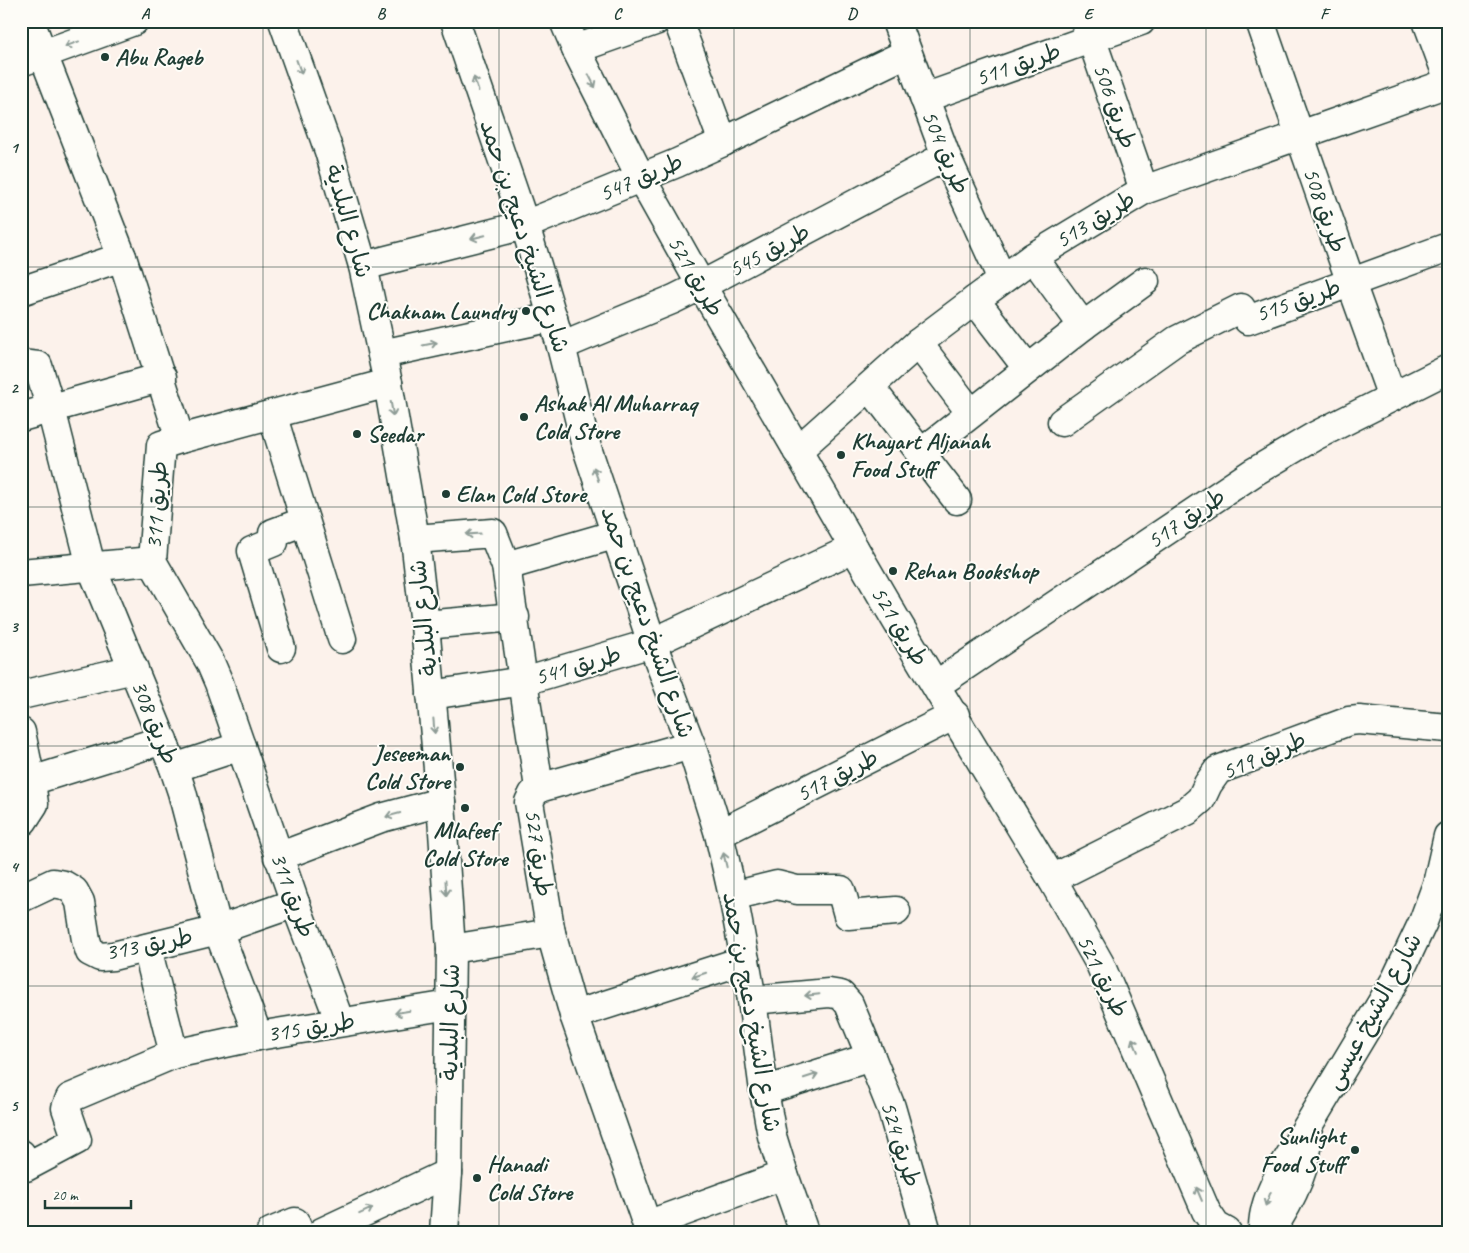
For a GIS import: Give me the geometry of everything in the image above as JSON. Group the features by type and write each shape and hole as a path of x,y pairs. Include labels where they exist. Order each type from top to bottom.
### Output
{"street":[{"name":"طريق 311","path":"30,21 32,58 122,257 162,377 180,439 161,445 152,560 210,662 219,683 278,857 340,1022"},
{"path":"32,58 134,21"},
{"name":"شارع البلدية","path":"283,21 329,151 363,266 388,383 415,539 425,625 451,949 448,1173 444,1232"},
{"name":"شارع الشيخ دعيج بن حمد","path":"455,21 525,226 561,346 585,442 652,643 691,745 719,834 734,896 752,1000 764,1092 772,1136 804,1232"},
{"name":"طريق 521","path":"564,21 576,49 641,178 797,451 1052,879 1100,964 1206,1211 1216,1226 1227,1232"},
{"path":"576,49 655,21"},
{"path":"678,21 723,142"},
{"name":"طريق 504","path":"896,21 946,156 1002,279"},
{"name":"طريق 511","path":"924,98 1088,30 1141,21"},
{"name":"طريق 508","path":"1260,21 1350,283 1392,397"},
{"path":"1427,21 1448,78"},
{"name":"طريق 506","path":"1088,30 1144,190"},
{"name":"طريق 547","path":"363,266 525,226 723,142 907,53"},
{"name":"طريق 513","path":"797,451 918,344 1002,279 1033,257 1144,190 1448,83"},
{"name":"طريق 545","path":"561,346 674,299 946,156"},
{"name":"طريق 515","path":"1062,422 1177,340 1241,308 1248,320 1448,247"},
{"path":"21,291 122,257"},
{"path":"1033,257 1084,326"},
{"path":"921,452 1145,281"},
{"path":"975,300 1028,369"},
{"path":"382,354 552,317"},
{"path":"918,344 970,413"},
{"name":"طريق 308","path":"21,364 38,366 51,409 91,566 174,768 218,930 258,1036"},
{"name":"طريق 517","path":"936,685 1254,472 1315,436 1448,369"},
{"path":"21,417 162,377"},
{"path":"180,439 388,383"},
{"path":"870,386 956,500"},
{"path":"272,414 342,639"},
{"path":"282,648 252,551 274,542 273,533 305,521"},
{"path":"415,539 493,533 506,566 515,616 539,788"},
{"path":"506,566 617,534"},
{"name":"طريق 541","path":"431,695 524,680 652,643 854,548"},
{"path":"21,573 152,560"},
{"path":"425,625 515,616"},
{"path":"21,695 134,669"},
{"name":"طريق 517","path":"719,834 954,715"},
{"name":"طريق 519","path":"1052,879 1187,812 1201,799 1208,784 1218,770 1348,722 1359,720 1448,728"},
{"path":"21,732 34,804 24,821 21,822"},
{"path":"31,781 162,740"},
{"name":"طريق 527","path":"649,1228 574,1015 552,933 529,802 539,788 691,745"},
{"path":"174,768 241,746"},
{"path":"278,857 381,818 440,802"},
{"name":"شارع الشيخ عيسى","path":"1263,1232 1267,1200 1282,1169 1396,979 1423,922 1437,884 1448,836"},
{"name":"طريق 313","path":"21,898 54,883 64,885 74,891 80,902 86,940 90,952 100,958 218,930 295,903"},
{"path":"734,896 777,884 797,890 841,890 848,915 896,911"},
{"path":"451,949 552,933"},
{"path":"147,948 174,1054"},
{"path":"574,1015 745,960"},
{"name":"طريق 524","path":"752,1000 829,993 841,995 849,1004 891,1106 927,1232"},
{"name":"طريق 315","path":"24,1160 76,1140 66,1108 70,1098 174,1054 258,1036 450,1005"},
{"path":"764,1092 871,1057"},
{"name":"شارع الشيخ عيسى","path":"1270,1232 1286,1206 1301,1173 1306,1155 1308,1126"},
{"path":"322,1232 448,1173"},
{"path":"649,1228 784,1175"},
{"path":"271,1232 294,1222 299,1232"}],"place":[{"name":"Abu Rageb","path":"105,57"},
{"name":"Chaknam Laundry","path":"526,311"},
{"name":"Ashak Al Muharraq Cold Store","path":"524,417"},
{"name":"Seedar","path":"357,434"},
{"name":"Khayart Aljanah Food Stuff","path":"841,455"},
{"name":"Elan Cold Store","path":"446,494"},
{"name":"Rehan Bookshop","path":"893,571"},
{"name":"Jeseeman Cold Store","path":"460,767"},
{"name":"Mlafeef Cold Store","path":"465,808"},
{"name":"Sunlight Food Stuff","path":"1355,1150"},
{"name":"Hanadi Cold Store","path":"477,1178"}]}
